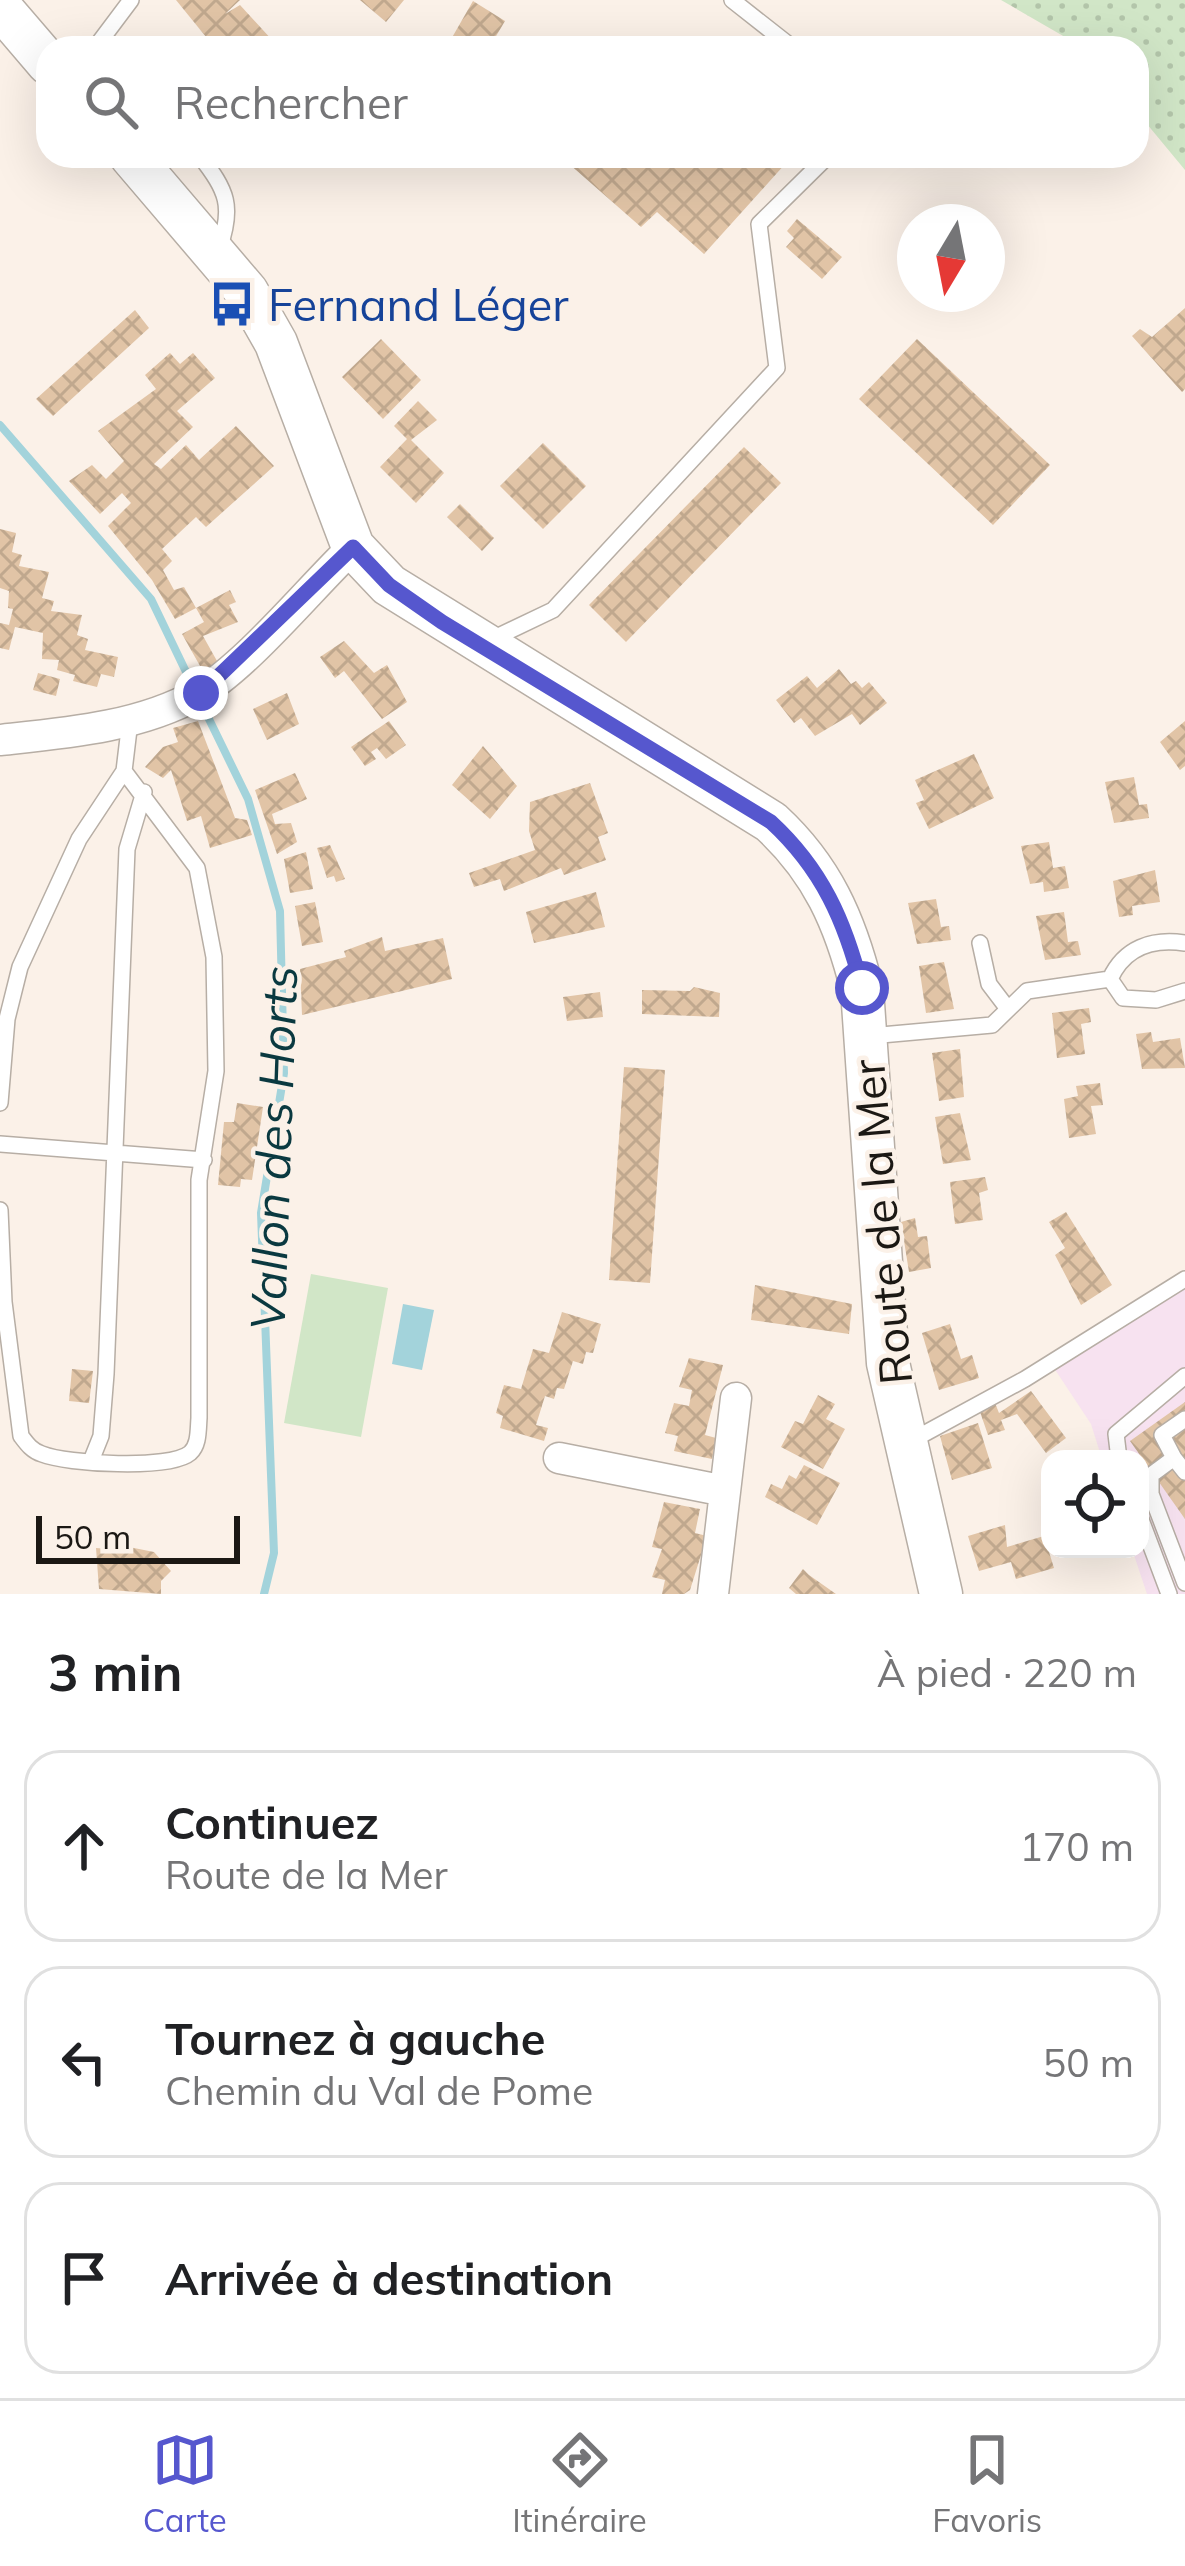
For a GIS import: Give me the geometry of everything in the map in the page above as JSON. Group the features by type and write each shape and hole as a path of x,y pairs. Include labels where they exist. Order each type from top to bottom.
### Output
{"main road":[{"path":"0,7 36,49"},
{"name":"Route de la Mer","path":"142,168 218,252 276,343 353,547 389,585 771,822 806,855 849,938 862,988 880,1296 941,1594"}],"street":[{"path":"0,740 158,713 218,680 353,547"},
{"path":"713,1594 736,1398"},
{"path":"559,1458 725,1491"}],"lane":[{"path":"103,36 131,0"},
{"path":"732,0 778,36"},
{"path":"209,168 229,193 230,218 218,252"},
{"path":"480,645 553,610 777,368 759,224 816,168"},
{"path":"0,1103 7,1019 20,967 79,838 124,771 130,720"},
{"path":"0,1210 4,1302 21,1436 45,1456 161,1464 186,1457 196,1447 204,1160 216,1071 214,957 197,868 124,771"},
{"path":"91,1461 101,1436 127,859 144,792"},
{"path":"1110,979 1119,958 1139,947 1167,940 1185,943"},
{"path":"980,943 989,984 1008,1010"},
{"path":"865,1037 992,1025 1028,991 1110,979"},
{"path":"1110,979 1123,998 1156,1000 1185,991"},
{"path":"0,1144 204,1160"},
{"path":"907,1444 1025,1379 1185,1279"},
{"path":"1118,1450 1116,1433 1185,1376"},
{"path":"1185,1419 1162,1435 1185,1472"},
{"path":"1174,1458 1151,1475 1151,1494 1185,1582"},
{"path":"1149,1541 1169,1594"}],"shaded area":[{"path":"1185,1286 1185,1594 1147,1594 1135,1558 1149,1558 1149,1450 1099,1450 1091,1424 1054,1368"}],"green space":[{"path":"1001,0 1185,0 1185,170 1149,126 1149,36 1063,36"},
{"path":"311,1274 388,1288 361,1437 284,1423"}],"water":[{"path":"403,1304 434,1310 422,1370 392,1364"}],"building":[{"path":"176,0 240,0 225,14 240,5 268,36 205,36"},
{"path":"360,0 404,0 386,22"},
{"path":"473,1 505,21 496,36 453,36"},
{"path":"574,168 781,168 704,254 657,212 641,227"},
{"path":"797,219 842,257 822,279 786,247 794,238 787,231"},
{"path":"1185,308 1182,392 1132,336 1140,329 1152,337"},
{"path":"135,310 149,328 53,416 36,399"},
{"path":"381,339 421,380 383,419 342,377"},
{"path":"917,339 1050,465 993,525 859,399"},
{"path":"170,353 180,364 193,353 215,378 177,411 193,427 154,464 161,469 186,445 199,460 236,426 274,466 206,527 196,517 162,549 172,561 163,570 174,590 184,587 196,608 175,619 152,580 108,526 131,503 122,493 100,514 69,481 92,465 106,479 124,461 98,431 156,389 145,375"},
{"path":"418,401 437,420 411,440 444,473 416,503 380,467 407,439 394,426"},
{"path":"543,443 586,486 543,529 500,486"},
{"path":"744,447 781,483 626,642 589,605"},
{"path":"460,504 494,538 482,551 447,517"},
{"path":"0,529 16,533 12,552 22,555 19,566 49,572 42,598 54,601 51,611 82,615 77,635 88,639 85,650 118,657 114,677 101,674 97,687 73,681 75,675 57,670 59,660 42,659 43,633 15,627 9,650 0,648 0,623 9,625 13,609 8,608 9,591 0,588"},
{"path":"230,590 236,602 229,605 238,622 203,636 217,661 204,673 182,634 204,622 196,608"},
{"path":"344,641 374,673 387,665 407,702 382,719 344,671 335,678 320,657"},
{"path":"839,669 851,684 856,681 862,688 869,682 887,703 860,725 852,714 815,736 801,718 794,723 776,700 807,676 817,688"},
{"path":"38,673 60,679 56,696 33,690"},
{"path":"287,693 299,724 267,740 253,709"},
{"path":"198,721 235,818 247,820 252,835 210,848 201,816 187,821 171,770 163,778 145,767 163,747 178,742 173,728"},
{"path":"389,721 406,745 386,759 377,748 371,752 376,759 365,766 351,747"},
{"path":"1185,721 1185,766 1180,770 1160,742"},
{"path":"483,746 517,786 490,819 452,785"},
{"path":"974,754 994,798 929,829 916,803 924,800 915,780"},
{"path":"295,773 307,799 272,814 275,824 291,823 297,842 277,854 255,790"},
{"path":"1134,777 1139,805 1147,804 1149,818 1114,823 1105,782"},
{"path":"590,783 608,833 598,837 606,860 564,875 561,868 504,891 500,879 474,887 469,873 535,850 529,831 530,802"},
{"path":"1049,842 1053,868 1065,866 1069,888 1044,892 1043,882 1030,884 1021,846"},
{"path":"330,845 345,879 336,882 334,876 327,878 317,848"},
{"path":"306,852 313,889 290,893 284,859"},
{"path":"1155,870 1160,902 1132,906 1133,915 1119,917 1113,881"},
{"path":"596,892 605,927 534,943 526,912"},
{"path":"936,899 941,927 949,926 951,940 917,944 908,903"},
{"path":"315,902 323,942 302,946 295,906"},
{"path":"1064,912 1068,942 1078,941 1081,955 1045,960 1036,916"},
{"path":"382,937 385,951 443,938 452,979 302,1015 300,969 346,957 344,951"},
{"path":"944,962 954,1009 926,1013 919,966"},
{"path":"694,987 720,993 719,1017 642,1014 642,990 690,991"},
{"path":"600,992 603,1017 567,1021 563,997"},
{"path":"1089,1008 1091,1022 1081,1024 1085,1054 1057,1058 1052,1013"},
{"path":"1151,1032 1153,1042 1180,1038 1185,1068 1142,1069 1136,1034"},
{"path":"960,1049 964,1097 939,1101 932,1053"},
{"path":"624,1067 665,1070 650,1283 609,1280"},
{"path":"1100,1083 1103,1105 1091,1106 1096,1134 1069,1138 1064,1099 1078,1096 1076,1086"},
{"path":"237,1103 263,1107 252,1180 241,1179 240,1187 218,1185 224,1122 234,1122"},
{"path":"960,1113 971,1160 943,1164 935,1117"},
{"path":"985,1177 988,1190 979,1193 983,1220 955,1224 950,1182"},
{"path":"1066,1212 1112,1285 1081,1305 1055,1255 1065,1248 1049,1222"},
{"path":"915,1218 918,1237 927,1236 931,1268 909,1272 901,1222"},
{"path":"755,1285 852,1304 849,1334 751,1320"},
{"path":"562,1312 601,1324 593,1353 586,1352 583,1364 573,1361 564,1389 557,1388 554,1399 545,1396 536,1425 548,1428 544,1441 500,1428 503,1416 496,1413 504,1385 521,1389 533,1349 549,1353"},
{"path":"950,1324 961,1359 972,1355 979,1378 939,1390 922,1333"},
{"path":"689,1358 723,1365 705,1435 716,1438 712,1459 674,1451 678,1436 665,1433 674,1403 689,1406 692,1390 679,1387"},
{"path":"72,1369 93,1371 89,1403 69,1401"},
{"path":"1031,1391 1066,1438 1044,1450 1017,1414 1001,1420 1005,1430 988,1435 979,1409 995,1403 999,1413"},
{"path":"818,1395 835,1404 826,1419 845,1429 823,1469 781,1447 795,1421 803,1424"},
{"path":"1185,1402 1185,1519 1149,1468 1149,1450 1136,1450 1130,1441"},
{"path":"978,1423 992,1468 952,1480 940,1436"},
{"path":"804,1465 840,1483 817,1525 765,1497 771,1484 782,1489 789,1475 796,1479"},
{"path":"664,1502 700,1509 695,1533 707,1536 690,1590 684,1594 662,1594 665,1580 652,1577 662,1549 652,1547"},
{"path":"1005,1525 1007,1547 1041,1537 1041,1558 1051,1558 1054,1568 1016,1579 1011,1562 979,1571 968,1536"},
{"path":"109,1543 154,1552 171,1571 161,1581 161,1594 99,1589 96,1548 109,1549"},
{"path":"803,1569 836,1594 796,1594 789,1588"}],"waterway":[{"name":"Vallon des Horts","path":"0,425 151,599 188,676"},
{"name":"Vallon des Horts","path":"207,715 248,799 280,911 284,1073 261,1213 274,1553 264,1594"}],"place":[{"name":"Fernand Léger","path":"232,304"}],"route":[{"path":"201,693 353,547 389,585 442,622 771,822 806,855 827,889 849,938 862,988"}]}
